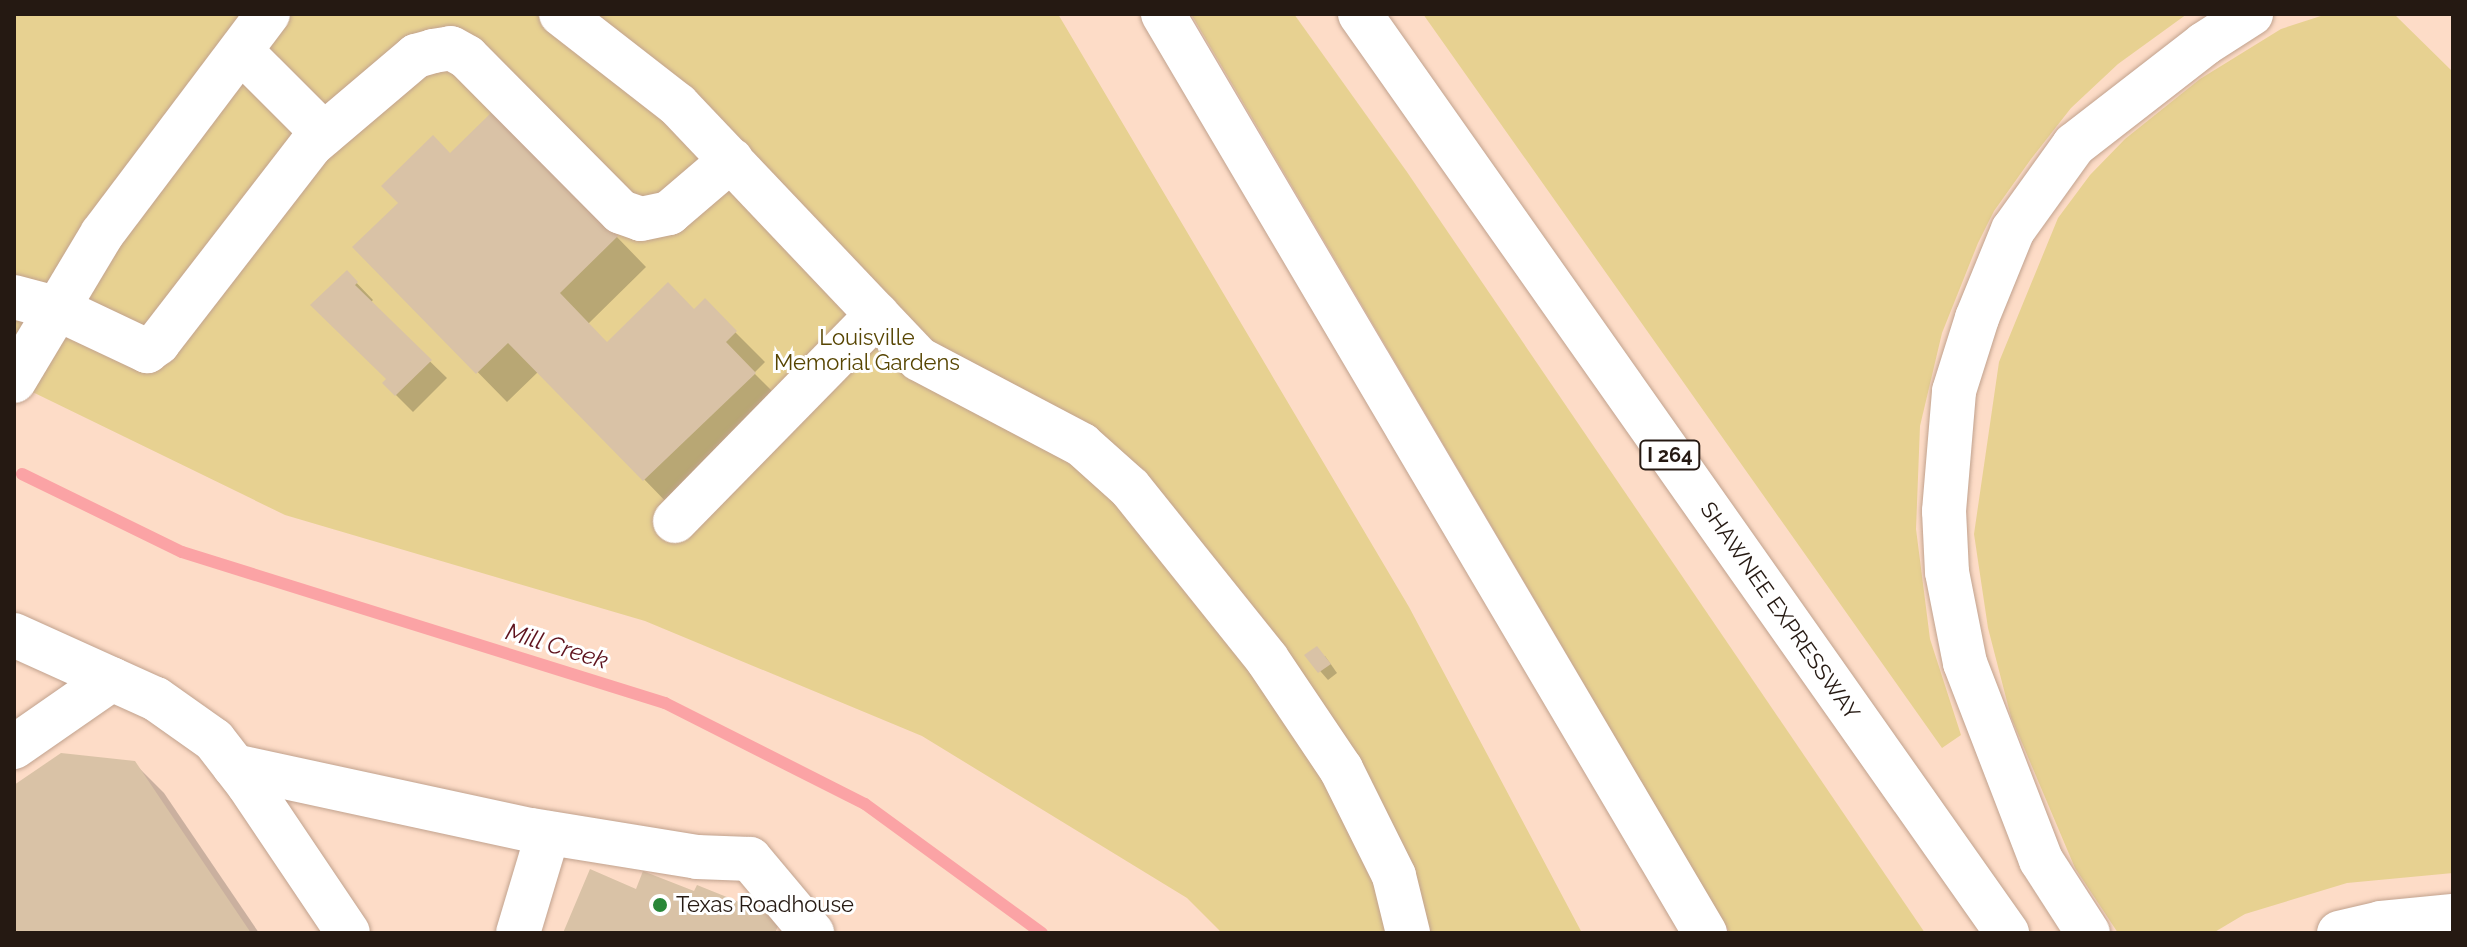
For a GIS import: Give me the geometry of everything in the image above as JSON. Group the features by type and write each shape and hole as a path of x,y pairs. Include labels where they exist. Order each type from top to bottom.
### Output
{"main road":[{"path":"14,381 102,234 268,14"},
{"path":"561,14 678,105 919,359 1082,445 1130,488 1267,659 1341,769 1394,876 1408,933"},
{"path":"1163,14 1705,933"},
{"name":"SHAWNEE EXPRESSWAY","path":"1360,14 2007,933"},
{"path":"2088,933 2041,860 1965,663 1947,572 1944,511 1954,391 1977,318 2013,230 2074,145 2204,44 2251,14"},
{"path":"14,297 56,308 147,351 158,343 311,145 416,56 451,48 467,57 621,212 641,219 669,213 731,160"},
{"path":"241,51 324,134"},
{"path":"675,521 877,315"},
{"path":"14,635 156,699 214,740 348,933"},
{"path":"14,747 112,679"},
{"path":"234,766 548,833 697,857 750,859 812,933"},
{"path":"518,933 548,833"},
{"path":"2339,933 2381,923 2453,916"}],"green space":[{"name":"Louisville Memorial Gardens","path":"14,14 1058,14 1409,607 1582,933 1222,933 1187,898 922,736 645,621 285,515 14,383"},
{"path":"1191,14 1294,14 1407,172 1925,933 1730,933"},
{"path":"1423,14 2187,14 2118,64 2071,108 2031,159 1994,211 1942,333 1920,426 1916,529 1930,639 1961,735 1942,748"},
{"path":"2327,14 2394,14 2453,72 2453,873 2347,883 2245,914 2213,933 2118,933 2075,868 2011,717 1988,628 1974,534 1999,362 2058,218 2090,175 2125,139 2200,79 2281,29"}],"building":[{"path":"495,109 618,236 560,293 607,342 668,282 694,309 705,298 737,331 726,342 756,373 643,481 508,343 476,374 352,247 398,203 381,186 433,135 450,153"},
{"path":"347,270 358,282 355,285 432,360 395,396 382,383 386,379 310,305"},
{"path":"1317,646 1331,664 1318,673 1304,655"},
{"path":"61,753 135,761 251,933 14,933 14,785"},
{"name":"Texas Roadhouse","path":"590,869 636,889 643,871 694,891 697,885 781,919 775,933 563,933"}],"waterway":[{"name":"Mill Creek","path":"22,474 182,552 665,703 865,804 1042,933"}],"place":[{"name":"Texas Roadhouse","path":"660,905"}]}
